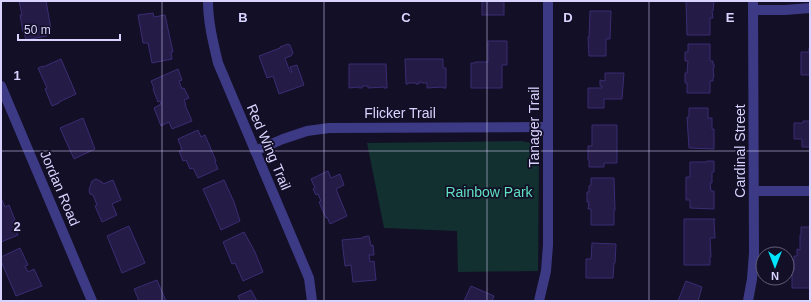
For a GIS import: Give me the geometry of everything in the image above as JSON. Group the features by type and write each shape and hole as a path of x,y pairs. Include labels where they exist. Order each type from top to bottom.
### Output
{"street":[{"name":"Red Wing Trail","path":"208,1 211,37 218,63 309,278 312,301"},
{"name":"Tanager Trail","path":"540,301 546,271 548,245 548,1"},
{"path":"753,6 785,10 810,8"},
{"name":"Cardinal Street","path":"748,301 752,279 754,253 753,6"},
{"name":"Jordan Road","path":"1,86 92,301"},
{"name":"Flicker Trail","path":"255,151 307,131 329,128 548,126"},
{"path":"754,191 810,191"}],"green space":[{"name":"Rainbow Park","path":"521,141 531,143 539,154 538,271 458,272 457,231 384,228 367,143"}],"building":[{"path":"19,1 46,1 51,29 46,30 47,36 26,40 23,32"},
{"path":"482,1 504,1 504,15 482,15"},
{"path":"686,1 714,1 712,11 713,18 710,18 710,35 687,35"},
{"path":"590,11 611,11 610,39 606,39 606,56 589,56 588,37"},
{"path":"153,13 154,17 165,15 173,52 171,52 172,59 152,63 148,43 143,43 138,15"},
{"path":"488,41 507,41 507,65 502,65 502,88 471,88 471,63 488,62"},
{"path":"288,44 290,45 293,53 291,56 285,58 290,72 292,72 290,67 297,65 304,85 279,94 273,76 267,78 259,56"},
{"path":"688,44 710,44 710,61 713,61 714,64 714,77 713,81 710,81 710,93 687,93 685,73 687,73 688,61 685,61 685,52 688,52"},
{"path":"809,48 810,75 801,75 801,52 809,52"},
{"path":"61,59 76,94 52,106 45,89 47,88 38,68"},
{"path":"405,59 443,59 443,68 446,68 446,88 427,88 427,83 422,82 419,82 419,84 406,84"},
{"path":"349,64 386,64 387,88 368,88 368,86 362,86 362,88 349,88"},
{"path":"178,69 182,80 179,81 182,89 184,88 189,98 184,100 192,121 172,129 169,122 161,126 154,108 161,104 160,101 158,102 151,81"},
{"path":"605,73 624,73 622,99 604,99 604,108 588,108 588,88 602,88 602,86 600,86 600,80 605,81"},
{"path":"689,108 708,108 708,118 712,118 712,129 714,129 714,149 689,148 687,117 689,117"},
{"path":"83,118 95,149 74,159 60,128"},
{"path":"803,121 810,121 810,147 802,147 802,139 794,139 794,123 803,123"},
{"path":"592,125 617,125 617,163 604,163 604,167 589,167 588,146 592,146"},
{"path":"198,130 201,137 205,135 218,169 198,178 193,168 190,169 186,160 183,161 179,151 182,150 178,139"},
{"path":"714,161 712,183 710,183 711,191 714,191 714,209 690,208 690,200 686,200 686,177 690,177 690,162"},
{"path":"328,171 331,178 340,174 344,185 336,189 347,216 330,224 319,202 321,201 318,194 316,195 313,189 315,188 311,179"},
{"path":"591,178 614,178 614,225 591,225 591,209 588,209 589,202 587,202 587,192 589,192 589,186 591,185"},
{"path":"96,179 103,184 113,180 121,200 112,204 117,215 102,222 95,206 97,205 93,195 90,194 89,190 92,181"},
{"path":"224,180 234,202 240,221 221,230 203,189"},
{"path":"1,198 5,207 9,205 15,220 12,222 18,235 1,242"},
{"path":"684,219 715,219 715,238 710,238 710,265 684,265"},
{"path":"129,226 145,263 122,273 107,236"},
{"path":"801,227 810,227 810,288 792,288 792,286 795,286 795,256 797,256 797,249 800,250"},
{"path":"244,232 255,252 263,272 243,281 235,263 232,264 223,242"},
{"path":"369,236 371,246 373,245 374,255 369,255 370,262 374,261 376,280 353,282 351,265 345,266 342,240"},
{"path":"592,243 616,244 613,278 586,278 586,259 591,259"},
{"path":"20,248 28,265 25,266 28,272 34,269 42,286 16,296 1,261 1,257"},
{"path":"157,280 166,301 139,301 134,289"},
{"path":"686,281 702,287 698,301 678,301"},
{"path":"471,286 494,296 492,301 464,301"},
{"path":"251,290 257,301 237,301 240,300 238,296"}]}
